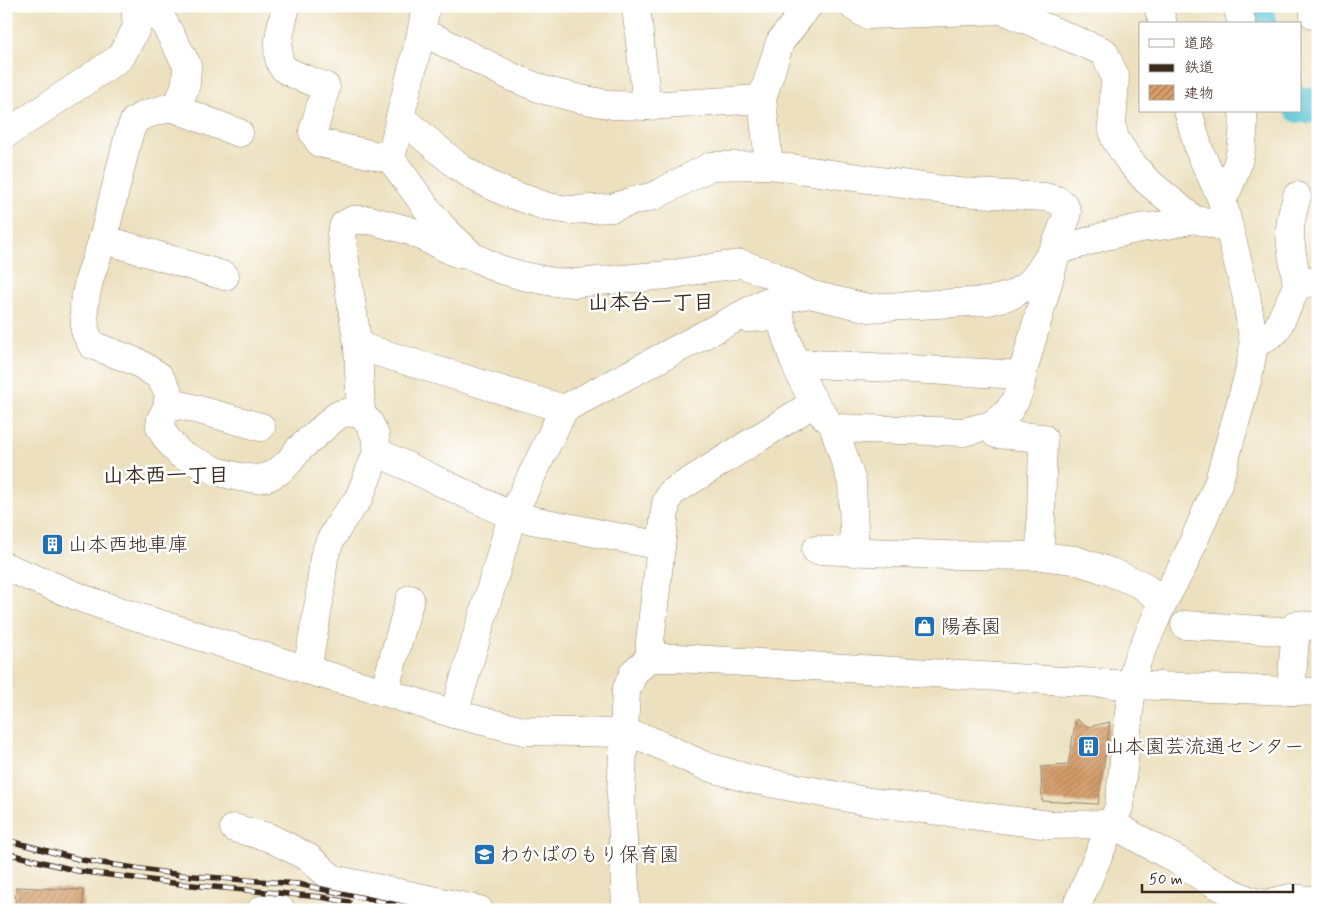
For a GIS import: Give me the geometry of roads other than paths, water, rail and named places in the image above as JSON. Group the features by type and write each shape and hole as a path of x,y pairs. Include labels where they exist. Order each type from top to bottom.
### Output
{"street":[{"path":"6,134 121,57 137,27 136,6"},
{"path":"152,6 157,10 187,65 186,84 180,100 171,107 144,115 134,121 128,134 103,240 84,305 85,331 92,345 137,362 159,376 169,393 167,408 161,418 160,427 167,440 180,454 216,471 239,477 257,479 268,477 279,471 289,462 298,449 338,415 349,412 361,415 369,422 375,435 377,452 359,498 344,517 330,541 324,557 319,602 307,670"},
{"path":"286,6 277,47 279,58 281,66 286,70 326,87 313,132 320,143 391,160 443,228 472,256"},
{"path":"391,160 426,6"},
{"path":"636,6 647,106"},
{"path":"769,166 762,99 780,42 808,6"},
{"path":"854,6 867,15 1003,8 1104,52 1115,77 1112,126 1115,139 1128,159 1146,180 1193,219 1229,228"},
{"path":"1158,6 1162,22"},
{"path":"1237,6 1241,22"},
{"path":"421,34 514,78 544,90 613,105 647,106 762,99"},
{"path":"171,107 239,133"},
{"path":"1075,910 1120,807 1132,685 1136,663 1163,602 1184,564 1218,484 1248,377 1254,345 1246,294 1222,200 1199,150 1188,112"},
{"path":"1222,200 1231,184 1243,145 1245,124 1243,112"},
{"path":"400,117 452,162 478,179 505,192 548,207 570,210 612,208 633,200 654,196 711,166 769,166 958,192 1045,197 1057,200 1064,205 1067,212 1066,219 1022,375 1020,389 1008,412 991,425 964,432 834,428"},
{"path":"1254,345 1276,331 1308,285 1291,247 1292,212 1297,196"},
{"path":"361,415 358,346 340,234 344,225 353,220 370,220 411,231 454,252 472,256 499,269 553,282 576,283 668,275 742,264 772,275 810,294 868,308 1001,299 1012,295 1029,284 1056,250 1140,228 1167,225 1193,219"},
{"path":"103,240 225,276"},
{"path":"454,714 512,516 564,409 764,303 810,294"},
{"path":"737,318 780,317 787,341 814,403 834,428 852,482 855,552"},
{"path":"358,346 564,409"},
{"path":"796,363 1022,375"},
{"path":"650,658 650,641 666,503 672,493 814,403"},
{"path":"167,408 180,405 261,427"},
{"path":"991,425 996,434 1042,438 1040,556"},
{"path":"377,452 512,516 661,546"},
{"path":"816,550 946,555 1040,556 1075,560 1142,585 1163,602"},
{"path":"6,567 84,599 125,613 454,714 524,731 624,733 647,739 704,766 732,774 870,802 1049,825 1112,824 1177,860 1204,878 1251,901 1265,904 1290,898 1313,904"},
{"path":"384,692 410,599"},
{"path":"1185,626 1306,629 1291,691"},
{"path":"626,910 621,794 626,691 634,672 650,658 677,658 1132,685 1318,692"},
{"path":"234,828 268,837 292,849 309,858 334,879 479,910"},
{"path":"261,910 263,908 281,910"}],"waterway":[{"path":"1253,6 1258,22"},
{"path":"1302,105 1318,105"}],"railway":[{"path":"6,840 82,860 181,875 298,884 421,910"},
{"path":"6,853 78,871 181,884 321,897 349,902"}],"place":[{"name":"山本西地車庫","path":"52,544"},
{"name":"陽春園","path":"925,626"},
{"name":"山本園芸流通センター","path":"1089,746"},
{"name":"わかばのもり保育園","path":"484,854"}],"district":[{"name":"山本台一丁目","path":"651,302"},
{"name":"山本西一丁目","path":"166,475"}]}
